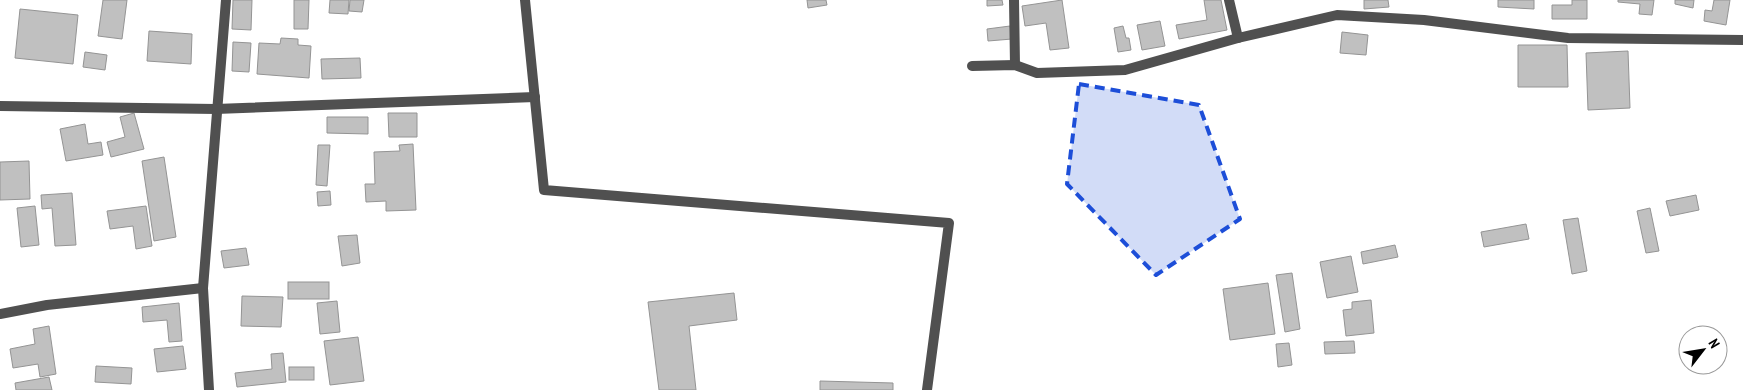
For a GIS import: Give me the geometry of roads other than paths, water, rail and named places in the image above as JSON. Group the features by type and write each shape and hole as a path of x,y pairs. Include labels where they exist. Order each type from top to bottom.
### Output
{"street":[{"path":"209,390 203,288 226,0"},
{"path":"525,0 544,190 949,223 927,390"},
{"path":"1014,0 1015,65"},
{"path":"1229,0 1238,38"},
{"path":"972,66 1015,65 1037,73 1125,70 1238,38 1337,15 1424,20 1568,38 1743,40"},
{"path":"1,107 216,109 535,97"},
{"path":"0,314 47,305 203,288"}]}
